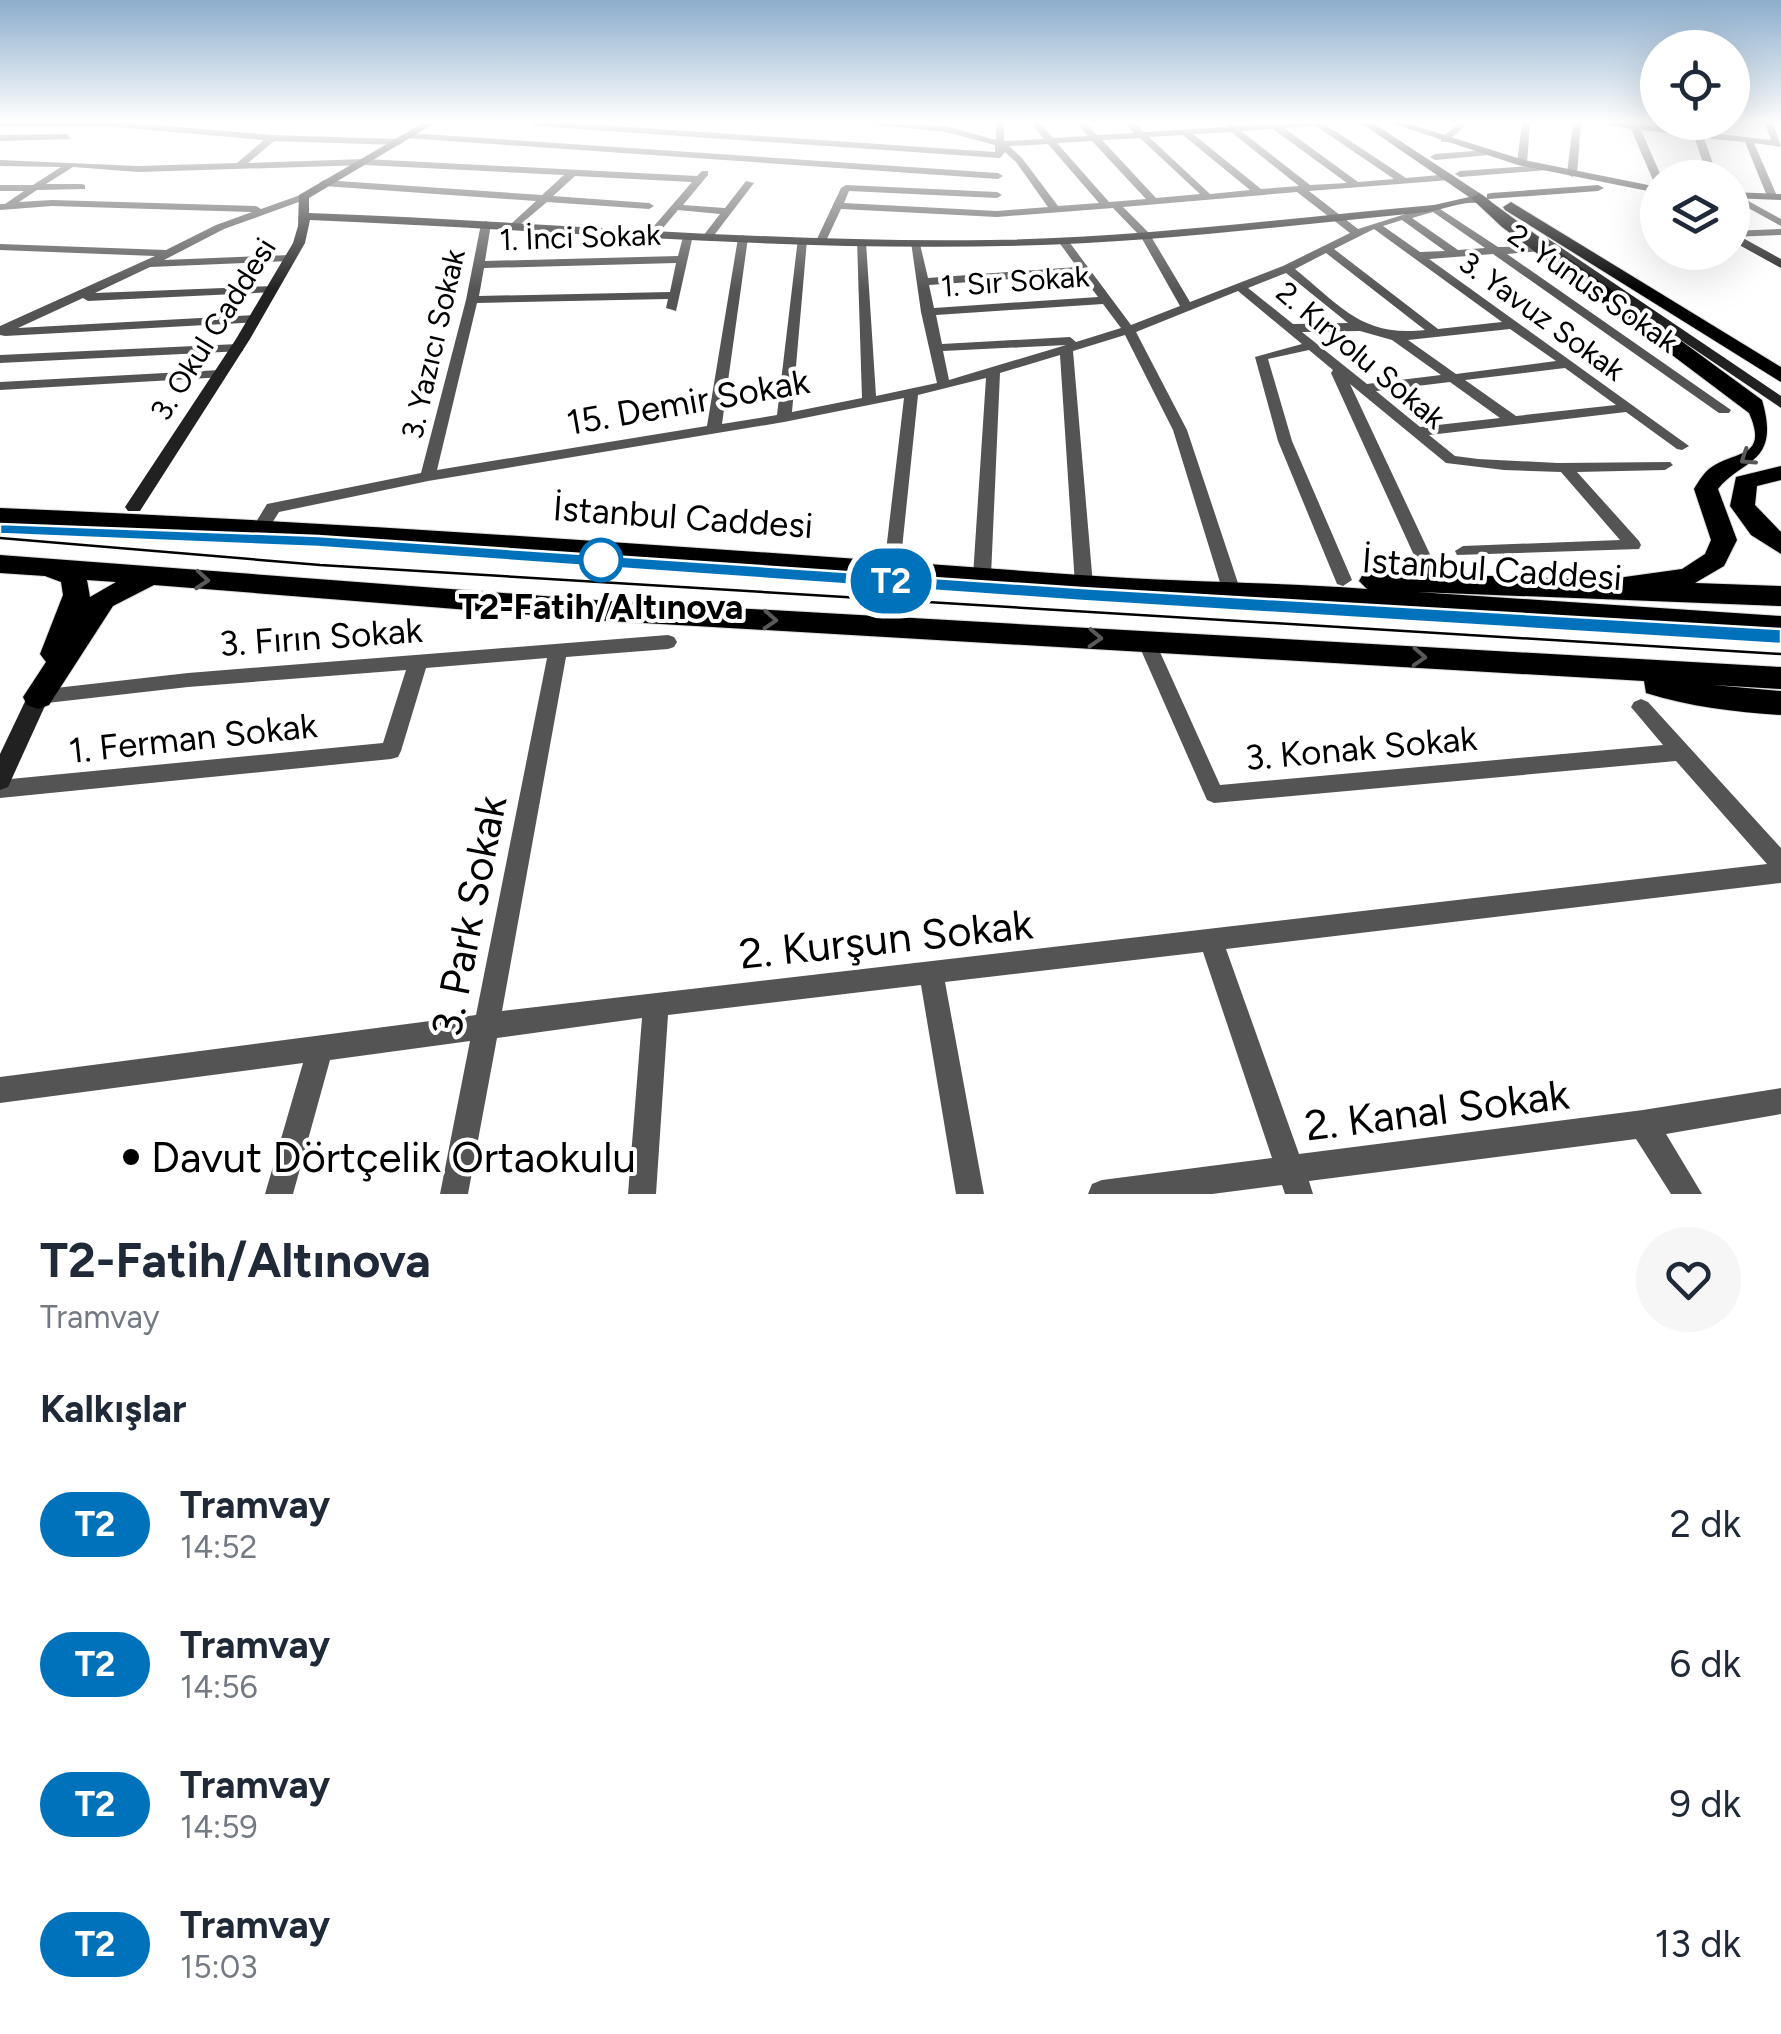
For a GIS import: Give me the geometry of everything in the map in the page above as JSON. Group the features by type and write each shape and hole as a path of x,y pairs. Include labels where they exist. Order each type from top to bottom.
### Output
{"highway":[{"path":"1485,197 1542,248 1747,396 1762,410 1768,427 1764,445 1755,456 1721,471 1706,488 1724,540 1714,562 1676,578 1611,587"},
{"path":"1485,197 1781,376"},
{"path":"1781,473 1745,482 1742,506 1760,528 1781,544"},
{"path":"0,500 121,517"},
{"name":"İstanbul Caddesi","path":"0,516 121,517 892,568 1084,585 1231,589 1781,626"},
{"path":"0,564 589,609 1781,678"},
{"path":"38,698 77,595 73,576 49,568"},
{"path":"38,698 103,599 134,583 162,577"},
{"path":"0,579 51,586 59,592 68,618"},
{"path":"1231,589 1343,580 1781,596"},
{"path":"1572,666 1781,711"},
{"path":"1722,700 1781,702"}],"main road":[{"path":"302,197 332,179"},
{"path":"1459,179 1781,403"},
{"path":"1595,179 1640,187"},
{"path":"303,216 821,241 1064,241 1434,208 1485,197 1630,186"},
{"path":"1750,196 1777,197"},
{"name":"3. Okul Caddesi","path":"121,517 238,348 272,290 304,226 302,197"},
{"path":"1485,197 1781,387"},
{"path":"1750,246 1781,264"},
{"path":"0,780 38,698"}],"street":[{"path":"4,206 49,179"},
{"path":"52,203 98,179"},
{"path":"516,225 566,179"},
{"path":"653,233 700,179"},
{"path":"997,214 998,179"},
{"path":"1032,179 1056,210"},
{"path":"1085,179 1145,236 1188,309"},
{"path":"1133,179 1154,202"},
{"path":"1188,179 1208,197"},
{"path":"1242,179 1258,192"},
{"path":"1291,179 1357,233"},
{"path":"1348,179 1355,184"},
{"path":"1401,179 1404,181"},
{"path":"837,206 997,214 1427,179"},
{"path":"324,183 649,206"},
{"path":"708,236 749,183"},
{"path":"0,188 82,187"},
{"path":"821,241 846,188 997,195"},
{"path":"0,332 262,209 302,197"},
{"path":"4,206 52,203 262,209"},
{"path":"1750,205 1781,223"},
{"path":"676,207 727,211"},
{"name":"15. Demir Sokak","path":"261,528 273,508 428,476 784,418 944,386 1188,309 1287,268 1375,225 1434,208"},
{"name":"2. Yunus Sokak","path":"1434,208 1724,410"},
{"path":"1403,216 1456,254"},
{"name":"3. Yazıcı Sokak","path":"428,476 472,300 486,224"},
{"name":"3. Yavuz Sokak","path":"1375,225 1682,446"},
{"path":"1750,234 1781,232"},
{"path":"472,300 672,301 688,236"},
{"path":"714,429 743,238"},
{"path":"784,418 802,240"},
{"path":"1064,241 1130,330 1180,430 1231,589"},
{"path":"861,242 869,400"},
{"path":"916,244 944,386"},
{"path":"0,247 165,254"},
{"path":"1416,256 1542,248"},
{"path":"1327,249 1436,333"},
{"path":"145,264 290,258"},
{"name":"1. İnci Sokak","path":"479,265 682,259"},
{"path":"1287,268 1360,327"},
{"path":"922,282 1084,270"},
{"name":"2. Kıryolu Sokak","path":"1241,288 1450,460 1566,469"},
{"path":"77,297 272,290"},
{"name":"1. Sır Sokak","path":"927,312 1106,300"},
{"path":"0,332 254,319"},
{"path":"1288,328 1360,327 1396,337 1510,325"},
{"path":"1396,337 1513,421"},
{"path":"935,348 1100,339"},
{"path":"1311,346 1262,358 1285,441 1343,580"},
{"path":"0,359 238,348"},
{"path":"1066,349 1084,585"},
{"path":"1362,389 1565,364"},
{"path":"1336,367 1434,582"},
{"path":"982,576 993,372"},
{"path":"0,386 220,374"},
{"path":"892,568 911,394"},
{"path":"1414,432 1628,408"},
{"path":"1566,469 1665,465"},
{"path":"1462,551 1634,544 1566,469"},
{"name":"3. Konak Sokak","path":"1146,641 1214,794 1682,752"},
{"name":"3. Fırın Sokak","path":"38,698 188,680 668,642"},
{"name":"3. Park Sokak","path":"454,1194 489,1028 558,652"},
{"name":"1. Ferman Sokak","path":"0,790 392,751 418,662"},
{"path":"1640,707 1781,864"},
{"name":"2. Kurşun Sokak","path":"0,1090 656,1004 1781,873"},
{"path":"1212,942 1294,1182"},
{"path":"931,974 970,1194"},
{"path":"642,1194 656,1004"},
{"path":"279,1194 320,1050"},
{"name":"2. Kanal Sokak","path":"1102,1194 1294,1182 1781,1101"},
{"path":"1644,1124 1688,1194"}],"tram line":[{"name":"T2","path":"0,530 318,542 1082,595 1781,636"},
{"path":"154,536 318,542 1082,595 1781,636"},
{"path":"0,538 320,565 1781,654"}],"place":[{"name":"T2-Fatih/Altınova","path":"601,560"},
{"name":"Davut Dörtçelik Ortaokulu","path":"131,1157"}]}
